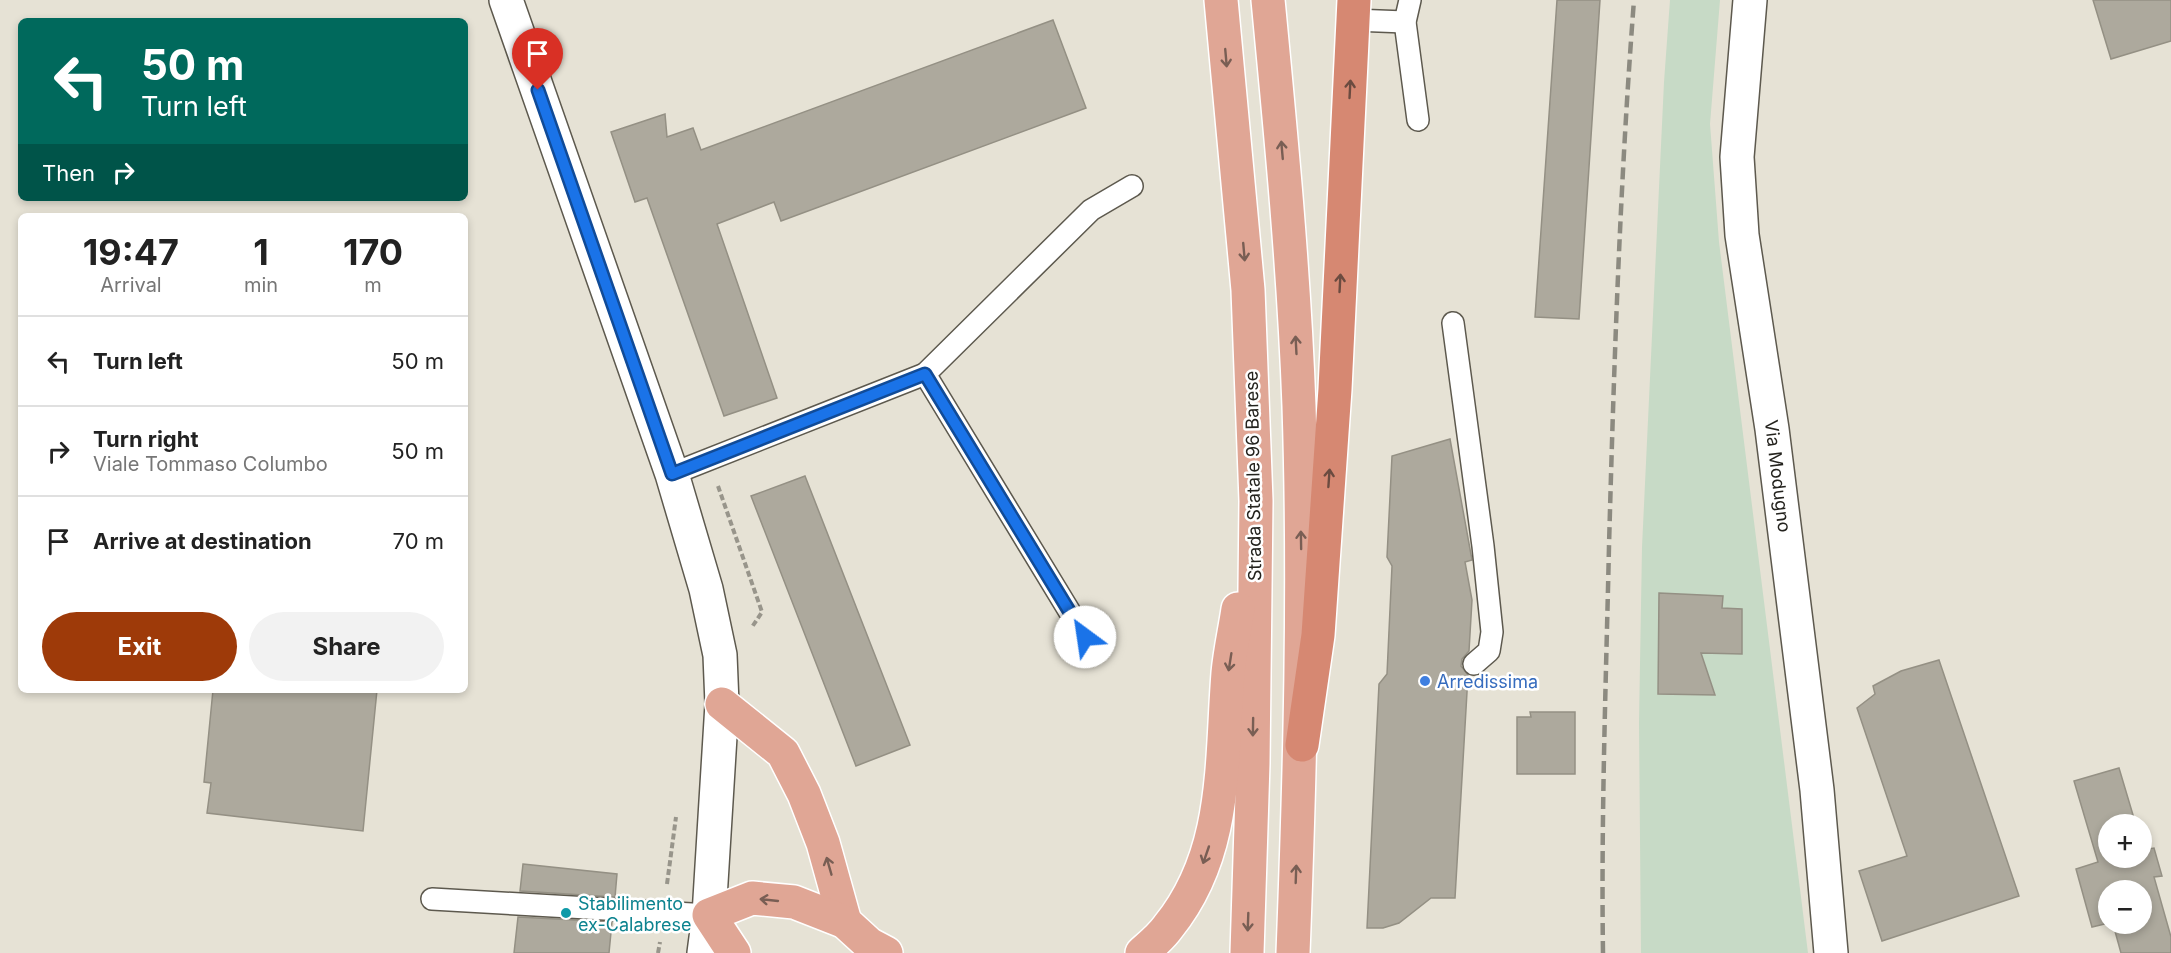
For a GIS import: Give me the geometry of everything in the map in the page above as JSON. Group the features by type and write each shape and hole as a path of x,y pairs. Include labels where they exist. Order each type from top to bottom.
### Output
{"highway":[{"path":"1302,745 1318,635 1335,389 1353,10"}],"main road":[{"name":"Strada Statale 96 Barese","path":"1221,0 1248,290 1256,501 1253,764 1247,953"},
{"path":"1268,0 1289,228 1299,406 1302,745 1293,953"},
{"path":"1142,953 1168,928 1195,886 1212,839 1222,789 1229,670 1256,501"},
{"path":"722,704 783,753 804,794 823,843 845,922"},
{"path":"734,953 709,915 752,898 794,902 845,922 869,944 886,953"}],"street":[{"path":"506,0 672,474 706,589 720,655 722,704 709,915 704,953"},
{"name":"Via Modugno","path":"1750,0 1738,147 1743,235 1777,464 1817,789 1831,953"}],"lane":[{"path":"1410,0 1405,22 1418,120"},
{"path":"1353,10 1405,22"},
{"path":"672,474 925,374 1091,210 1132,186"},
{"path":"1453,323 1483,546 1492,632 1489,651 1474,664"},
{"path":"925,374 1085,637"},
{"path":"432,898 709,915"}],"path":[{"path":"658,953 677,811"}],"green space":[{"path":"1670,0 1720,0 1710,124 1719,242 1808,953 1641,953 1639,723 1642,547 1664,82"}],"building":[{"path":"1557,0 1600,0 1579,319 1535,317"},
{"path":"2093,0 2171,0 2171,41 2111,59"},
{"path":"1053,20 1086,108 781,221 774,202 717,224 777,398 724,416 647,198 635,202 611,132 665,114 667,137 693,128 701,150"},
{"name":"Arredissima","path":"1450,439 1472,560 1465,562 1472,600 1469,651 1462,659 1461,666 1468,675 1455,898 1431,898 1399,923 1383,928 1367,928 1379,684 1387,674 1392,566 1387,557 1392,456"},
{"path":"805,476 910,745 856,766 751,496"},
{"path":"1659,593 1723,596 1722,608 1742,609 1742,654 1701,653 1715,695 1658,694"},
{"path":"1939,660 2019,896 1882,941 1859,871 1907,856 1857,708 1875,694 1873,686 1901,671"},
{"path":"213,693 377,693 363,831 207,813 211,783 204,782"},
{"path":"1530,712 1575,712 1575,774 1517,774 1517,717 1531,717"},
{"path":"2119,768 2133,814 2098,814 2098,862 2074,781"},
{"path":"2152,848 2154,848 2162,876 2154,877 2171,937 2171,953 2121,953 2116,934 2152,934 2152,880 2098,880 2098,926 2092,927 2076,869 2098,862 2098,868 2152,868"},
{"path":"523,864 617,874 615,897 520,891"},
{"path":"518,917 612,922 609,953 514,953"}],"railway":[{"path":"1603,953 1604,749 1613,410 1621,205 1634,0"}],"place":[{"name":"Arredissima","path":"1425,681"},
{"name":"Stabilimento ex-Calabrese","path":"566,913"}],"route":[{"path":"538,90 672,474 925,374 1085,637"}]}
